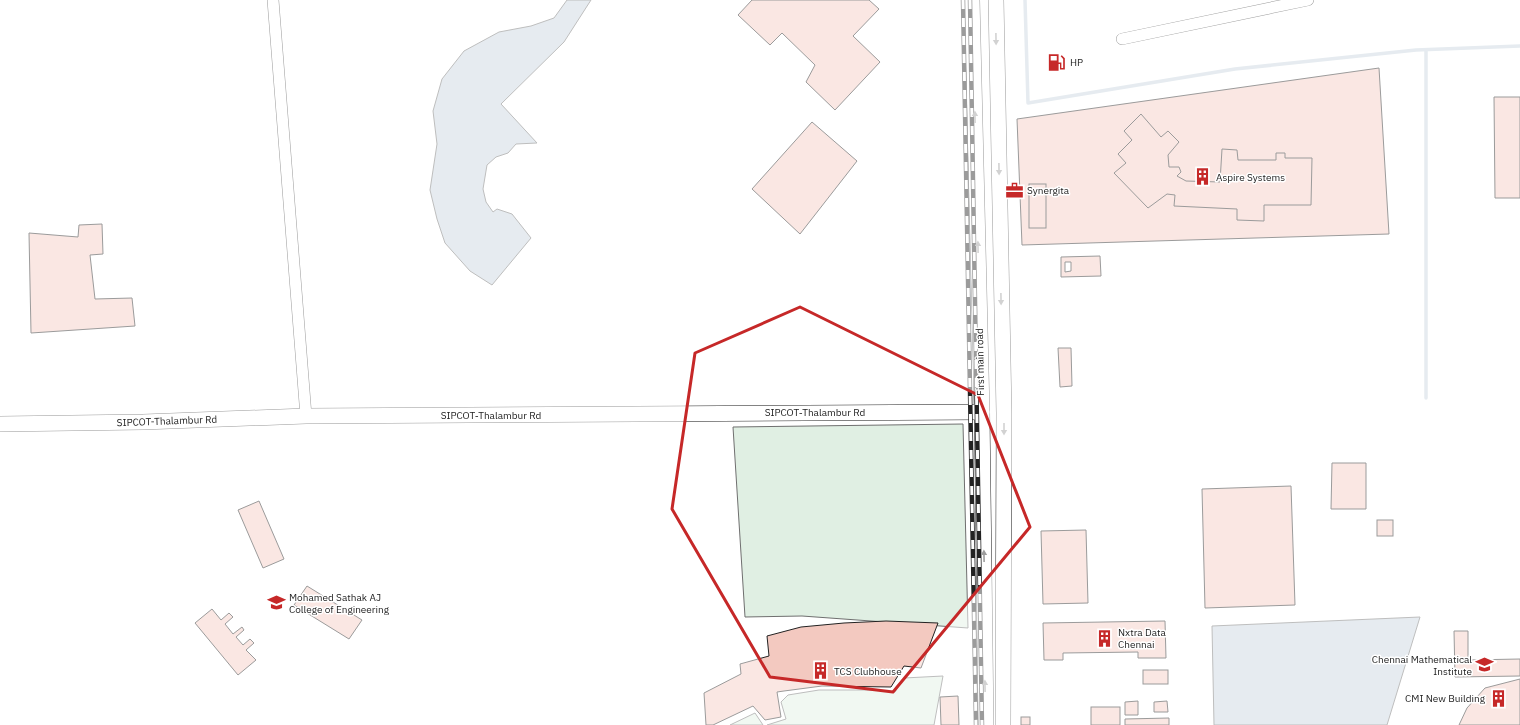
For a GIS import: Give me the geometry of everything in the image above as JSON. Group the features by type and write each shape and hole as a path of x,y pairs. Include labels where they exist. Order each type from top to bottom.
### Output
{"street":[{"path":"273,0 306,416"},
{"name":"First main road","path":"972,0 982,412 986,725"},
{"path":"996,0 1004,413 1003,725"},
{"path":"1122,39 1308,0"},
{"name":"SIPCOT-Thalambur Rd","path":"0,424 151,422 306,416 982,412"}],"highlighted area":[{"path":"800,307 978,395 1030,527 893,692 770,677 672,509 695,353"}],"green space":[{"path":"963,424 968,628 802,616 745,617 733,427"},
{"path":"943,676 934,725 767,725 786,719 781,702 788,695 819,690 873,690 895,692 904,678"},
{"path":"755,713 763,725 730,725"}],"shaded area":[{"path":"567,0 591,0 564,42 501,104 537,143 516,144 508,153 496,157 487,165 483,189 486,202 493,212 497,209 512,214 531,238 492,285 470,271 445,243 430,190 437,144 433,111 442,79 464,51 499,32 531,26 554,18"},
{"path":"1420,617 1387,725 1214,725 1212,626"}],"building":[{"path":"752,0 869,0 879,9 853,36 880,62 835,110 806,82 815,65 782,33 770,45 738,15"},
{"name":"Aspire Systems","path":"1379,68 1389,234 1022,245 1017,119"},
{"path":"1494,97 1520,97 1520,198 1495,198"},
{"path":"1141,114 1161,137 1168,131 1179,142 1168,155 1169,167 1179,167 1181,172 1177,176 1186,181 1220,182 1222,149 1237,150 1238,160 1276,160 1276,153 1285,153 1285,158 1312,158 1311,205 1264,205 1264,221 1237,220 1237,209 1174,206 1175,195 1167,194 1148,208 1114,173 1126,163 1118,154 1132,140 1124,131"},
{"path":"812,122 857,161 800,234 752,189"},
{"path":"1029,184 1046,184 1046,228 1029,228"},
{"path":"102,224 103,254 90,255 95,299 132,298 135,326 31,333 29,233 78,237 79,225"},
{"path":"1100,256 1101,276 1061,277 1061,257","holes":["1065,262 1071,262 1071,271 1065,272"]},
{"path":"1058,348 1071,348 1072,386 1060,387"},
{"path":"1332,463 1366,463 1366,509 1331,509"},
{"path":"1291,486 1295,605 1205,608 1202,489"},
{"path":"259,501 284,559 263,568 238,510"},
{"path":"1377,520 1393,520 1393,536 1377,536"},
{"path":"1086,530 1088,603 1043,604 1041,531"},
{"path":"307,586 362,620 349,639 294,605"},
{"path":"212,609 221,620 229,613 233,617 225,624 233,634 242,627 244,630 236,637 243,645 250,639 254,643 246,650 256,660 238,675 195,623"},
{"name":"TCS Clubhouse","path":"886,621 938,623 921,668 904,666 891,687 822,686 777,692 781,717 765,720 753,706 713,725 706,725 704,693 741,674 740,664 769,656 767,636 801,627"},
{"name":"Nxtra Data Chennai","path":"1165,621 1166,658 1138,658 1138,652 1063,653 1063,660 1044,660 1043,623"},
{"path":"1454,631 1468,631 1468,660 1520,659 1520,676 1455,677"},
{"path":"1143,670 1168,670 1168,684 1143,684"},
{"name":"CMI New Building","path":"1520,679 1520,725 1459,725 1467,708 1485,688"},
{"path":"958,696 959,725 941,725 940,697"},
{"path":"1138,701 1138,715 1125,715 1125,702"},
{"path":"1167,701 1168,712 1154,712 1154,702"},
{"path":"1091,707 1120,707 1120,725 1091,725"},
{"path":"1021,717 1030,717 1030,725 1021,725"},
{"path":"1169,718 1169,725 1125,725 1125,719"}],"waterway":[{"path":"1025,0 1028,103 1235,69 1416,50 1520,46"},
{"path":"1426,50 1426,398"},
{"path":"968,152 970,395"}],"railway":[{"path":"963,0 976,725"},
{"path":"970,0 982,725"}],"place":[{"name":"HP","path":"1057,62"},
{"name":"Aspire Systems","path":"1203,177"},
{"name":"Synergita","path":"1014,190"},
{"name":"Mohamed Sathak AJ College of Engineering","path":"276,603"},
{"name":"Nxtra Data Chennai","path":"1105,638"},
{"name":"Chennai Mathematical Institute","path":"1485,665"},
{"name":"TCS Clubhouse","path":"821,671"},
{"name":"CMI New Building","path":"1498,698"}]}
